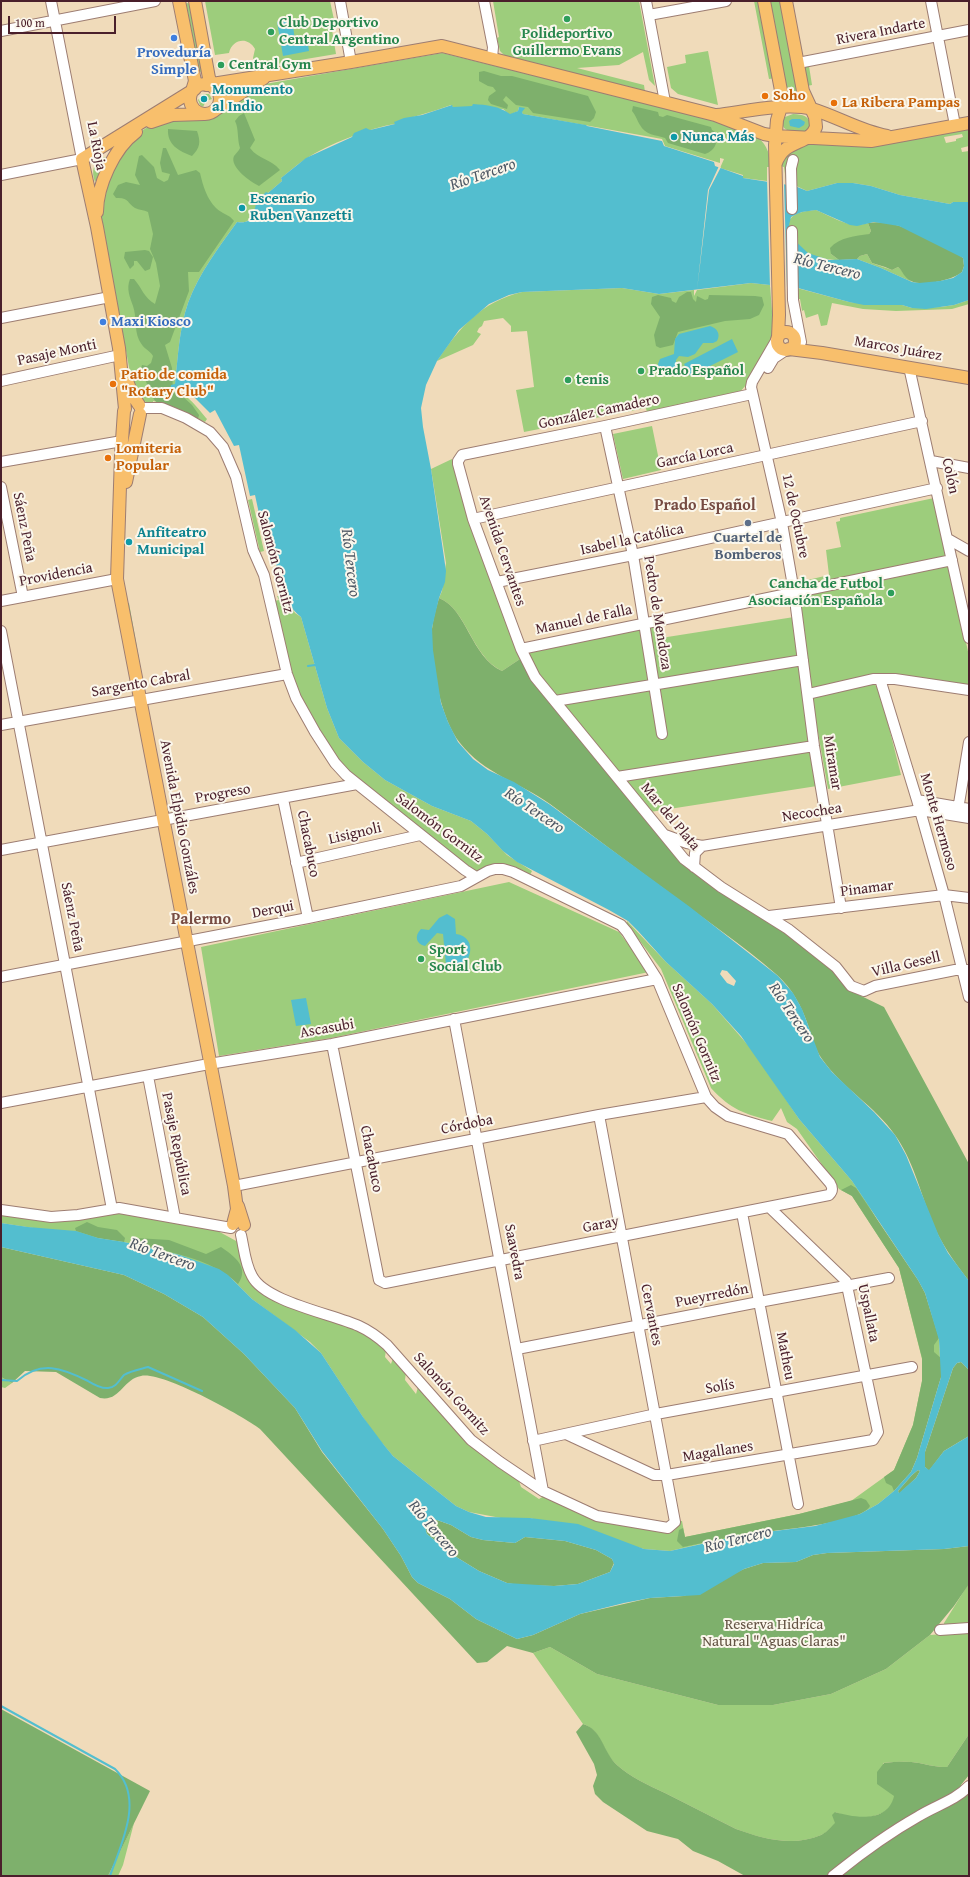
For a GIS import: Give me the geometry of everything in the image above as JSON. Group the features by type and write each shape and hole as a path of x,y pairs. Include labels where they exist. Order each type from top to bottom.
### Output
{"main road":[{"path":"179,1 195,81 202,88 219,93 220,100 215,110"},
{"path":"195,1 209,78 192,105 196,111 204,114"},
{"path":"764,1 782,98 781,107 770,135 775,167 779,309 778,338 780,347 787,349 794,344 795,337"},
{"path":"775,167 778,157 785,148 794,142 806,139 812,134 816,127 815,117 803,91 786,1"},
{"path":"82,159 202,88 442,46 715,115 770,135 806,139 867,142 969,123"},
{"path":"97,227 98,200 114,157 123,143 139,130 161,118 172,115 204,114 215,110 267,76"},
{"path":"715,115 781,107 810,109 860,129 892,137"},
{"name":"La Rioja","path":"82,159 110,297"},
{"name":"Avenida Elpidio Gonzáles","path":"110,297 120,355 124,410 117,579 234,1186 237,1203 237,1228"},
{"path":"779,309 784,326 795,337"},
{"path":"778,338 784,333 795,337"},
{"name":"Marcos Juárez","path":"795,337 822,353"},
{"name":"Marcos Juárez","path":"787,349 822,353 969,378"},
{"name":"Avenida Elpidio Gonzáles","path":"120,355 130,389 140,409 120,510"},
{"path":"124,410 126,416 131,419 136,418 140,409"}],"street":[{"name":"La Rioja","path":"51,1 82,159"},
{"path":"1,31 156,1"},
{"path":"340,1 351,62"},
{"path":"484,1 493,47 492,58"},
{"path":"646,1 665,102"},
{"path":"649,16 726,1"},
{"path":"931,1 956,125"},
{"name":"Rivera Indarte","path":"798,63 969,30"},
{"path":"1,175 82,159"},
{"path":"792,209 790,168 793,160"},
{"path":"792,231 794,300 798,333 795,337"},
{"path":"1,318 110,297"},
{"name":"12 de Octubre","path":"778,338 752,382 751,387 782,523 794,592 808,694"},
{"path":"752,394 774,358 787,349"},
{"name":"Pasaje Monti","path":"1,381 120,355"},
{"name":"Colón","path":"909,367 969,638"},
{"name":"González Camadero","path":"458,464 458,461 462,456 752,394"},
{"name":"Salomón Gornitz","path":"140,409 162,408 186,418 210,432 226,451 236,477 253,550 264,575 287,674 296,698 326,751 335,763 357,784 420,835 476,877 495,869 503,869 513,872 615,922 627,932 658,979 706,1097 715,1107 728,1116 782,1131 793,1138 830,1183 833,1188 829,1196"},
{"name":"García Lorca","path":"473,519 922,421"},
{"name":"Pedro de Mendoza","path":"605,426 620,488 633,555 662,734"},
{"path":"1,462 122,441"},
{"path":"931,461 969,468"},
{"name":"Avenida Cervantes","path":"458,464 473,519 521,649 530,668"},
{"name":"Sáenz Peña","path":"1,487 23,597"},
{"name":"Isabel la Católica","path":"497,582 633,555 937,488"},
{"path":"948,539 969,551"},
{"name":"Manuel de Falla","path":"521,649 952,560"},
{"name":"Providencia","path":"1,601 117,579"},
{"name":"Sáenz Peña","path":"1,631 112,1209"},
{"path":"555,701 803,660"},
{"name":"Mar del Plata","path":"530,668 535,677 684,859 721,887 769,916 836,967 851,986"},
{"name":"Sargento Cabral","path":"1,725 139,699 287,674"},
{"path":"808,694 863,680 880,679 895,679 969,690"},
{"name":"Monte Hermoso","path":"880,679 919,805 944,894 965,970 969,997"},
{"name":"Miramar","path":"808,694 814,746 841,908"},
{"path":"958,812 969,742"},
{"path":"617,777 814,746"},
{"name":"Progreso","path":"1,850 163,819 283,799 357,784"},
{"name":"Chacabuco","path":"283,799 308,918"},
{"name":"Necochea","path":"662,833 687,843 702,846 827,826 919,805 958,812 969,818"},
{"name":"Necochea","path":"958,812 969,809"},
{"name":"Lisignoli","path":"296,864 420,835"},
{"path":"694,867 695,853 702,846"},
{"name":"Derqui","path":"1,977 187,942 461,886 476,877"},
{"name":"Pinamar","path":"769,916 944,894 969,898"},
{"name":"Villa Gesell","path":"851,986 864,991 875,986 965,970"},
{"name":"Ascasubi","path":"1,1103 210,1064 332,1044 658,979"},
{"name":"Saavedra","path":"454,1019 543,1491"},
{"name":"Chacabuco","path":"332,1044 379,1280"},
{"name":"Pasaje República","path":"148,1076 175,1218"},
{"name":"Córdoba","path":"234,1186 599,1114 706,1097"},
{"name":"Cervantes","path":"599,1114 675,1522"},
{"name":"Garay","path":"379,1280 385,1283 829,1196"},
{"name":"Uspallata","path":"769,1207 846,1281 878,1432"},
{"path":"1,1210 51,1217 126,1208 237,1228"},
{"name":"Matheu","path":"742,1213 798,1504"},
{"name":"Salomón Gornitz","path":"237,1228 251,1276 259,1285 282,1298 351,1322 372,1332 387,1345 471,1440 494,1458 543,1491 604,1518 668,1528 675,1522"},
{"name":"Pueyrredón","path":"517,1349 889,1278"},
{"name":"Solís","path":"533,1441 656,1414 912,1367"},
{"name":"Magallanes","path":"566,1434 654,1475 667,1475 873,1440 878,1432"},
{"path":"940,1630 969,1628"},
{"path":"833,1876 886,1837 918,1816 962,1792 969,1786"}],"green space":[{"name":"Club Deportivo Central Argentino","path":"205,1 330,1 336,29 332,30 336,54 258,67 258,65 255,65 253,58 255,49 248,42 240,41 233,45 229,53 215,55"},
{"name":"Polideportivo Guillermo Evans","path":"493,1 639,1 655,86 649,80 643,52 619,65 577,68 644,85 645,92 505,56 500,51 497,38 499,37"},
{"path":"754,1 761,1 776,78 769,79"},
{"path":"770,1 781,1 798,95 794,99 787,97"},
{"path":"185,4 190,4 202,71 200,72 198,71"},
{"path":"708,51 718,105 678,94 671,88 667,67 686,63 685,55"},
{"path":"442,53 722,122 748,132 756,136 766,147 771,167 767,167 767,181 743,178 743,175 720,168 724,159 720,158 720,163 665,146 662,139 523,114 519,107 518,111 510,115 503,109 453,107 451,105 395,122 395,124 362,133 325,148 299,163 281,178 282,181 268,193 256,207 251,219 245,222 237,222 223,241 198,281 185,313 179,343 175,385 171,390 175,390 173,392 178,392 192,401 207,419 205,422 171,405 153,401 153,403 149,403 141,399 133,389 100,209 102,194 130,139 152,124 168,119 209,120 265,84"},
{"path":"804,66 809,66 812,85 807,86"},
{"path":"484,71 501,76 512,76 588,96 596,112 594,118 590,122 533,113 528,107 516,105 506,96 503,100 508,105 507,109 491,104 488,100 489,96 496,91 493,87 479,81 479,72"},
{"path":"203,94 209,94 212,99 206,101 203,107 200,105 198,100"},
{"path":"633,106 658,112 659,116 663,117 667,115 711,127 712,130 718,134 715,146 711,151 705,154 668,143 665,138 651,134 642,128 632,111"},
{"path":"244,113 255,140 250,148 257,155 272,163 280,170 259,186 242,174 233,160 240,148 235,121"},
{"path":"793,114 803,115 809,120 811,126 805,133 788,130 783,126 785,117"},
{"path":"168,129 197,131 199,145 192,156 175,147 168,135"},
{"path":"969,129 969,146 961,148 962,152 969,151 969,202 953,202 950,204 900,195 871,186 853,183 837,183 807,191 786,181 784,167 780,166 784,155 803,145 881,145","holes":["962,134 963,137 956,139 956,141 946,143 944,137"]},
{"path":"163,148 166,148 178,175 196,170 200,173 202,183 210,201 218,210 234,221 199,272 188,272 189,291 170,342 165,345 172,368 173,393 179,393 192,405 199,415 198,419 179,409 163,405 155,401 146,382 141,368 142,365 147,366 151,363 153,356 143,346 137,336 134,310 128,286 130,279 134,279 151,302 155,304 160,286 156,263 150,249 153,234 148,212 135,208 126,199 116,198 113,194 118,185 126,182 140,185 135,175 139,156 142,155 154,167 157,178 164,182 168,180 170,174 162,172 160,163"},
{"path":"105,157 106,161 95,182 93,174 94,167 98,161"},
{"path":"816,210 848,223 868,223 871,231 869,234 831,254 839,260 814,256 802,249 794,241 788,226 789,221 795,215"},
{"path":"880,222 891,224 903,227 926,237 963,258 964,266 962,272 952,278 937,282 916,283 907,278 898,267 892,270 872,263 867,254 860,256 857,259 839,260 831,254 830,248 838,241 858,235 869,234 871,231 868,223"},
{"path":"149,251 153,257 150,269 145,271 137,261 134,261 134,265 130,269 124,258 125,252"},
{"path":"867,254 872,263 892,270 898,267 912,282 857,259 860,256"},
{"name":"Prado Español","path":"751,283 770,285 774,338 746,385 740,392 647,413 646,408 524,432 516,390 534,387 527,331 511,332 511,326 503,318 484,321 477,332 481,334 473,345 437,361 454,337 483,309 508,296 522,292 622,288 659,294 694,290 694,296 697,290"},
{"path":"797,288 849,302 876,305 902,305 912,308 941,307 954,305 969,300 969,304 952,309 896,311 863,309 832,303 827,325 821,326 818,314 806,318 804,310 802,311 800,299 797,299"},
{"path":"687,292 691,292 693,299 696,302 697,296 705,300 708,299 709,295 755,296 762,297 764,305 759,315 750,319 725,321 678,332 673,345 660,348 656,346 654,335 660,317 651,304 652,297 658,295 671,298 672,301 676,303 679,297"},
{"path":"652,426 661,470 623,479 613,434"},
{"path":"452,459 470,521 520,659 502,671 483,655 456,612 439,598 442,591 446,563 431,469"},
{"name":"Cancha de Futbol Asociación Española","path":"934,498 969,656 969,686 911,678 811,688 809,685 799,582 829,575 826,550 841,547 836,522 840,521 840,518"},
{"path":"252,499 264,551 260,552 248,500"},
{"path":"279,587 295,613 301,617 327,708 339,738 363,762 385,780 432,806 471,821 487,834 507,855 532,871 530,875 479,873 471,870 340,764 326,745 293,680 274,601 279,600 277,596 279,596"},
{"path":"439,598 456,612 476,645 492,664 502,671 520,659 530,676 682,863 704,881 774,923 835,969 853,992 884,1007 969,1164 969,1281 943,1244 931,1219 907,1155 895,1135 878,1115 839,1079 822,1059 800,1005 782,980 737,943 565,815 538,796 502,777 480,763 469,754 460,743 447,719 435,673 432,629"},
{"path":"127,603 129,603 145,692 144,690"},
{"path":"794,617 817,786 650,812 536,673 528,654 528,651 658,623 661,638"},
{"path":"874,683 880,692 901,775 828,789 812,699 813,697"},
{"name":"Sport Social Club","path":"509,882 619,932 649,972 331,1038 219,1056 201,947"},
{"path":"627,921 666,962 712,1004 754,1052 799,1119 852,1181 869,1206 933,1318 939,1340 941,1377 894,1491 878,1504 860,1514 709,1542 670,1551 644,1549 530,1518 501,1518 469,1512 456,1506 393,1456 372,1431 321,1353 310,1342 252,1299 228,1275 180,1255 124,1242 1,1223 1,1214 121,1212 216,1230 238,1242 246,1274 251,1283 259,1291 283,1304 351,1326 370,1336 386,1350 385,1357 391,1364 393,1358 406,1372 405,1380 416,1394 418,1387 467,1443 499,1468 519,1481 521,1487 539,1499 544,1496 598,1521 668,1533 675,1530 679,1521 682,1521 685,1537 799,1514 851,1501 894,1470 913,1425 922,1381 922,1359 899,1268 852,1196 839,1189 797,1129 787,1122 781,1108 772,1121 739,1110 725,1101 711,1088 661,969 627,924"},
{"path":"851,1185 856,1188 918,1280 925,1293 939,1338 934,1345 934,1352 942,1359 941,1377 917,1458 911,1472 894,1491 892,1486 886,1483 884,1477 894,1470 913,1425 922,1381 922,1358 899,1268 852,1196 841,1190"},
{"path":"87,1222 98,1227 117,1230 125,1238 124,1242 98,1238 76,1231 75,1228"},
{"path":"132,1239 169,1240 206,1254 221,1247 239,1262 242,1272 241,1278 238,1284 215,1268 189,1257 133,1244"},
{"name":"Reserva Hidríca Natural \"Aguas Claras\"","path":"1,1247 124,1275 164,1294 203,1317 244,1354 295,1408 322,1452 383,1529 401,1556 412,1577 418,1583 450,1599 476,1619 517,1639 533,1635 580,1614 650,1598 684,1596 744,1569 763,1563 796,1562 813,1555 827,1553 944,1549 969,1546 969,1584 954,1606 930,1635 886,1669 831,1694 773,1705 718,1705 597,1674 550,1647 533,1653 507,1646 487,1662 477,1663 260,1429 250,1422 201,1395 166,1380 151,1376 141,1376 135,1378 117,1394 107,1398 100,1398 56,1372 25,1371 12,1383 1,1377"},
{"path":"961,1362 969,1370 969,1436 944,1451 929,1471 925,1467 925,1452 953,1368 957,1363"},
{"path":"1,1377 12,1383 5,1388 1,1387"},
{"path":"918,1470 920,1471 916,1478 899,1494 898,1491"},
{"path":"861,1498 866,1500 870,1506 862,1513 849,1518 810,1526 740,1535 683,1547 677,1541 679,1530 683,1528 685,1537 799,1514"},
{"path":"437,1520 451,1525 471,1537 483,1540 515,1543 525,1537 565,1541 596,1550 612,1559 614,1563 610,1572 578,1584 554,1586 519,1585 507,1583 479,1571 453,1555 427,1534 426,1527"},
{"path":"969,1583 969,1625 944,1627 944,1623"},
{"path":"969,1632 969,1734 947,1767 910,1762 883,1763 890,1779 894,1796 893,1802 886,1811 874,1816 861,1818 851,1817 835,1812 836,1823 827,1831 811,1839 800,1841 778,1840 757,1836 736,1829 633,1777 612,1760 598,1736 589,1727 583,1724 533,1653 550,1647 597,1674 718,1705 773,1705 831,1694 886,1669 930,1635"},
{"path":"1,1709 150,1791 108,1876 1,1876"},
{"path":"583,1724 594,1731 612,1760 617,1765 640,1780 736,1829 757,1836 789,1841 810,1839 823,1834 835,1823 832,1815 835,1812 861,1817 878,1815 885,1811 891,1805 894,1796 877,1784 877,1772 884,1763 910,1762 947,1767 969,1734 969,1775 961,1785 969,1795 969,1876 745,1876 718,1861 693,1851 678,1839 647,1831 603,1802 595,1794 593,1786 597,1775 594,1764 576,1732"},
{"path":"134,1823 123,1865 118,1876 108,1876"}],"water":[{"path":"292,19 295,40 307,38 309,51 283,56 277,22"},
{"name":"Río Tercero","path":"473,104 493,106 510,114 518,111 519,107 525,108 522,112 523,114 586,125 662,141 664,146 714,162 715,166 743,176 743,178 795,186 807,191 837,183 853,183 871,186 900,195 950,204 953,202 969,202 969,300 954,305 926,309 912,308 902,305 864,305 798,288 751,283 659,294 622,288 522,292 509,295 489,304 459,330 437,361 426,385 421,408 423,427 431,469 446,571 445,582 439,598 432,628 433,650 441,703 458,742 473,759 488,770 514,782 549,804 690,907 778,976 793,993 802,1009 820,1057 832,1072 874,1112 895,1135 906,1155 939,1236 948,1253 969,1281 969,1370 961,1362 957,1363 953,1368 925,1452 925,1467 929,1470 944,1451 969,1436 969,1546 944,1549 827,1553 813,1555 796,1562 763,1563 744,1569 700,1595 650,1598 624,1603 580,1614 533,1635 517,1639 476,1619 450,1599 418,1583 412,1577 401,1556 383,1529 322,1451 295,1408 244,1354 203,1317 164,1294 124,1275 1,1247 1,1223 76,1231 98,1238 124,1242 180,1255 219,1269 228,1275 252,1299 295,1330 321,1353 363,1417 393,1456 456,1506 486,1517 530,1518 578,1524 644,1549 670,1551 742,1535 815,1526 860,1514 878,1504 894,1491 911,1472 917,1458 941,1377 939,1340 925,1293 918,1280 852,1181 799,1119 741,1036 712,1004 666,962 628,921 517,862 471,821 432,806 385,780 363,762 339,738 327,708 301,617 288,603 284,595 277,569 275,550 267,551 255,495 250,496 239,445 234,446 215,410 210,413 185,388 170,390 171,385 175,384 179,343 185,313 198,281 223,241 237,222 250,220 258,201 266,192 268,193 282,181 281,178 306,158 352,137 354,133 366,128 370,130 395,124 394,122 404,118 422,115 452,105 453,107 472,106","holes":["816,210 850,225 857,226 874,222 899,226 963,258 964,266 962,272 953,278 919,283 912,282 857,259 829,260 808,253 790,236 789,225 791,217 802,212","722,970 727,971 736,981 734,986 727,983 720,974","918,1470 920,1471 916,1478 899,1493 898,1491","437,1520 451,1525 471,1537 483,1540 515,1543 525,1537 565,1541 596,1550 612,1559 614,1564 610,1572 578,1584 554,1586 507,1583 479,1571 453,1555 427,1534 426,1527 429,1523"]},
{"path":"792,119 800,119 805,122 804,125 799,128 790,126 789,121"},
{"path":"710,326 715,328 718,332 719,336 717,341 713,343 703,343 695,354 688,357 679,356 676,360 676,368 670,373 661,370 658,364 660,359 674,354 675,339 679,334"},
{"path":"732,339 738,352 690,376 684,364"},
{"path":"447,914 455,919 456,934 464,937 468,941 470,948 470,954 467,960 456,968 448,967 446,965 443,934 437,933 425,946 418,942 417,939 417,934 421,929 429,930 439,918"},
{"path":"306,998 311,1024 296,1026 291,1000"}],"pier":[{"path":"719,166 721,167 709,190 697,290 708,190"},
{"path":"767,179 784,182 787,289 770,287"}],"waterway":[{"path":"308,666 315,665"},
{"path":"1,1380 17,1381 26,1374 35,1370 52,1368 78,1376 100,1387 108,1388 116,1385 124,1375 132,1371 148,1367 202,1391"},
{"path":"1,1706 115,1769 124,1781 130,1807 128,1821 120,1850 110,1876"}],"place":[{"name":"Polideportivo Guillermo Evans","path":"567,19"},
{"name":"Club Deportivo Central Argentino","path":"271,32"},
{"name":"Proveduría Simple","path":"174,38"},
{"name":"Central Gym","path":"221,65"},
{"name":"Soho","path":"765,96"},
{"name":"Monumento al Indio","path":"204,99"},
{"name":"La Ribera Pampas","path":"834,103"},
{"name":"Nunca Más","path":"674,137"},
{"name":"Escenario Ruben Vanzetti","path":"242,208"},
{"name":"Maxi Kiosco","path":"103,322"},
{"name":"Prado Español","path":"641,371"},
{"name":"tenis","path":"568,380"},
{"name":"Patio de comida \"Rotary Club\"","path":"113,384"},
{"name":"Lomiteria Popular","path":"108,458"},
{"name":"Cuartel de Bomberos","path":"748,523"},
{"name":"Anfiteatro Municipal","path":"129,542"},
{"name":"Cancha de Futbol Asociación Española","path":"891,593"},
{"name":"Sport Social Club","path":"421,959"}],"district":[{"name":"Prado Español","path":"705,506"},
{"name":"Palermo","path":"201,920"}]}
